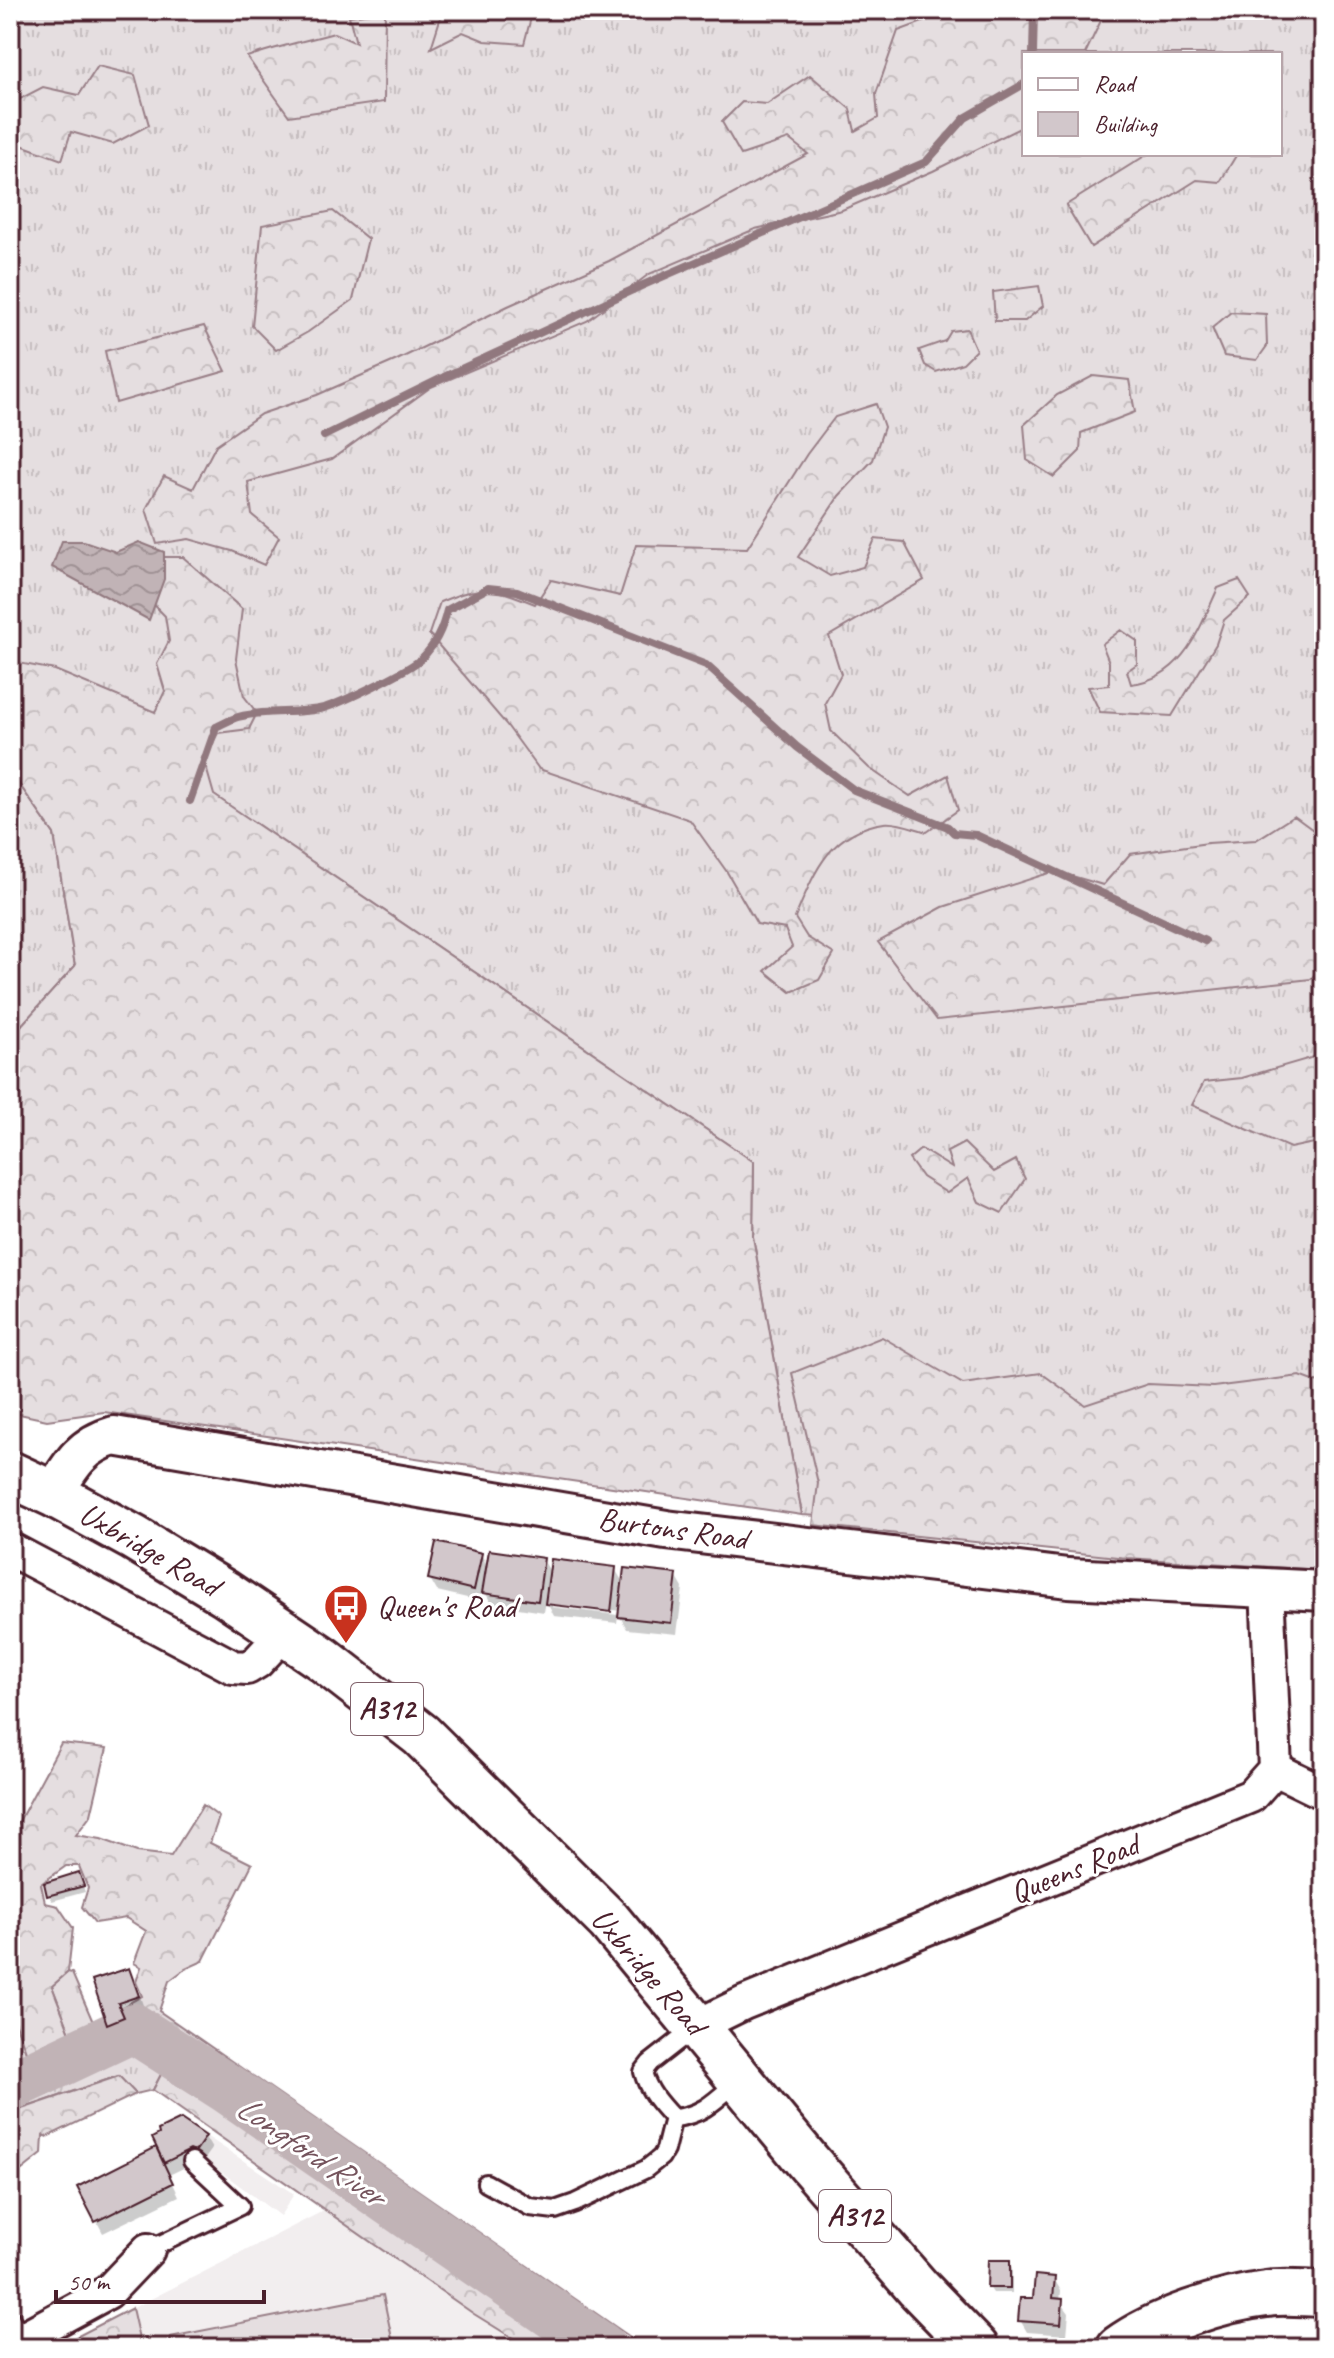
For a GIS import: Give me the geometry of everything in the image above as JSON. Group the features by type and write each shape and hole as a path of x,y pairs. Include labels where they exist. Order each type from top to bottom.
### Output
{"main road":[{"name":"Uxbridge Road","path":"10,1474 147,1546 225,1593 323,1659 421,1735 609,1921 809,2163 908,2277 976,2348"},
{"path":"1146,2338 1201,2309 1267,2293 1324,2294"}],"street":[{"name":"Burtons Road","path":"53,1494 71,1463 97,1440 114,1436 666,1530 1068,1578 1324,1591"},
{"name":"Uxbridge Road","path":"10,1549 233,1667 247,1668 257,1662 285,1632"},
{"path":"1267,1587 1275,1769 1324,1793"},
{"name":"Queens Road","path":"697,2026 744,2003 1251,1796 1275,1769"},
{"path":"14,2334 108,2292 148,2250"}],"lane":[{"path":"673,2118 646,2083 643,2072 670,2045 697,2026"},
{"path":"673,2118 691,2117 740,2079"},
{"path":"486,2183 530,2207 555,2210 646,2169 665,2150 673,2118"},
{"path":"148,2250 240,2206 192,2161"}],"shaded area":[{"path":"206,2136 294,2194 280,2216 195,2152"},
{"path":"327,2209 474,2314 529,2348 55,2348"}],"green space":[{"path":"10,10 1324,10 1324,1546 802,1515 753,1237 754,1162 181,773 10,741"},
{"path":"443,10 533,10 524,44 485,41 463,32 431,48"},
{"path":"943,10 1106,10 1086,52 1022,52 1022,127 933,171 842,210 755,229 649,274 587,321 431,387 332,459 248,482 252,515 279,537 264,565 232,551 189,539 157,544 146,509 164,476 193,489 216,445 261,414 317,395 397,360 609,261 808,154 789,139 741,155 722,122 742,102 767,104 810,75 850,109 855,131 878,118 876,94 898,31 942,15"},
{"path":"385,11 384,102 289,116 247,57 334,33 356,43 349,16"},
{"path":"98,66 135,75 149,125 113,144 71,132 62,160 10,141 10,104 43,87 79,95"},
{"path":"1145,156 1236,156 1220,182 1197,180 1091,247 1066,205"},
{"path":"333,211 368,239 353,300 276,350 252,326 262,225"},
{"path":"1039,286 1043,306 1025,321 995,321 993,292"},
{"path":"1231,312 1266,314 1267,346 1257,360 1224,356 1212,328"},
{"path":"204,326 226,371 116,403 105,351"},
{"path":"967,329 976,350 963,363 936,372 925,365 919,350 945,341 951,331"},
{"path":"1093,376 1129,380 1135,412 1081,433 1080,451 1054,477 1027,460 1024,425 1057,395"},
{"path":"876,404 884,427 873,460 839,496 798,557 830,576 863,567 875,539 904,542 924,580 829,636 841,674 825,703 831,731 869,768 910,796 948,775 958,810 927,832 884,823 850,835 837,845 817,870 795,918 807,937 834,954 819,980 791,992 765,971 792,947 785,929 757,924 727,872 690,820 539,769 506,724 429,634 440,602 467,592 498,591 535,604 551,580 620,596 636,545 747,548 807,454 835,417"},
{"path":"154,557 183,557 242,609 236,659 244,696 257,713 249,729 218,733 204,760 214,795 754,1162 753,1237 802,1515 104,1412 47,1420 10,1412 10,1038 75,966 54,834 10,771 10,677 19,663 55,670 155,712 165,691 157,664 169,641 165,616 137,587"},
{"path":"1239,580 1250,597 1224,620 1216,644 1172,716 1100,712 1088,687 1109,685 1109,662 1102,644 1121,630 1137,641 1137,664 1127,671 1131,684 1149,680 1164,672 1187,650 1218,588"},
{"path":"10,771 54,834 75,966 10,1038"},
{"path":"1294,816 1324,838 1324,963 1311,979 937,1020 878,942 943,907 1055,871 1103,885 1130,854 1256,840"},
{"path":"1324,1054 1324,1141 1290,1148 1192,1105 1204,1082 1242,1078"},
{"path":"964,1143 994,1172 1016,1160 1025,1179 1002,1213 979,1202 968,1178 947,1193 922,1177 909,1159 921,1149 952,1168 947,1152"},
{"path":"882,1337 963,1384 1041,1373 1085,1405 1148,1384 1213,1387 1300,1376 1324,1385 1324,1570 1127,1558 813,1525 818,1483 792,1373"},
{"path":"61,1743 107,1748 91,1815 76,1835 101,1839 137,1852 171,1856 203,1805 219,1817 210,1843 252,1864 203,1961 169,1981 159,2011 646,2348 529,2348 474,2314 153,2090 179,2046 127,2020 122,2007 142,1996 136,1982 141,1967 134,1963 146,1931 126,1918 95,1923 82,1907 88,1888 79,1866 66,1866 41,1884 45,1903 58,1906 73,1928 68,1972 52,1986 72,2038 29,2060 10,2007 10,1838"},
{"path":"68,1972 72,1973 96,2029 72,2038 52,1986"},
{"path":"10,2007 29,2060 10,2066"},
{"path":"133,2039 169,2059 153,2090 136,2094 118,2076 10,2113 10,2103"},
{"path":"119,2076 136,2094 47,2137 43,2135 42,2154 22,2170 10,2161 10,2113"},
{"path":"383,2295 394,2348 172,2348 170,2337"},
{"path":"132,2308 141,2348 55,2348"}],"water":[{"path":"62,541 84,541 116,552 139,542 164,552 164,579 149,620 52,567"}],"building":[{"path":"436,1542 482,1553 474,1590 428,1579"},
{"path":"489,1550 544,1558 538,1601 482,1593"},
{"path":"551,1559 616,1567 611,1612 545,1604"},
{"path":"624,1568 677,1574 671,1623 618,1617"},
{"path":"79,1872 84,1886 47,1896 44,1883"},
{"path":"129,1968 139,1996 118,2003 124,2017 107,2024 92,1980"},
{"path":"181,2119 206,2136 195,2152 190,2150 164,2163 152,2138 159,2134 158,2130"},
{"path":"156,2147 173,2183 95,2222 77,2187"},
{"path":"988,2260 1010,2260 1010,2288 987,2288"},
{"path":"1035,2275 1055,2277 1053,2298 1063,2299 1061,2324 1018,2321 1020,2298 1033,2298"}],"waterway":[{"path":"1033,52 1034,10"},
{"path":"324,436 641,286 926,162 965,118 1022,85"},
{"path":"190,801 216,727 249,715 313,710 345,700 422,658 438,636 447,610 488,588 517,591 706,665 797,747 854,790 948,827 954,833 976,835 1205,941"},
{"name":"Longford River","path":"10,2086 133,2028 228,2089 602,2348"}],"place":[{"name":"Queen's Road","path":"346,1645"}]}
